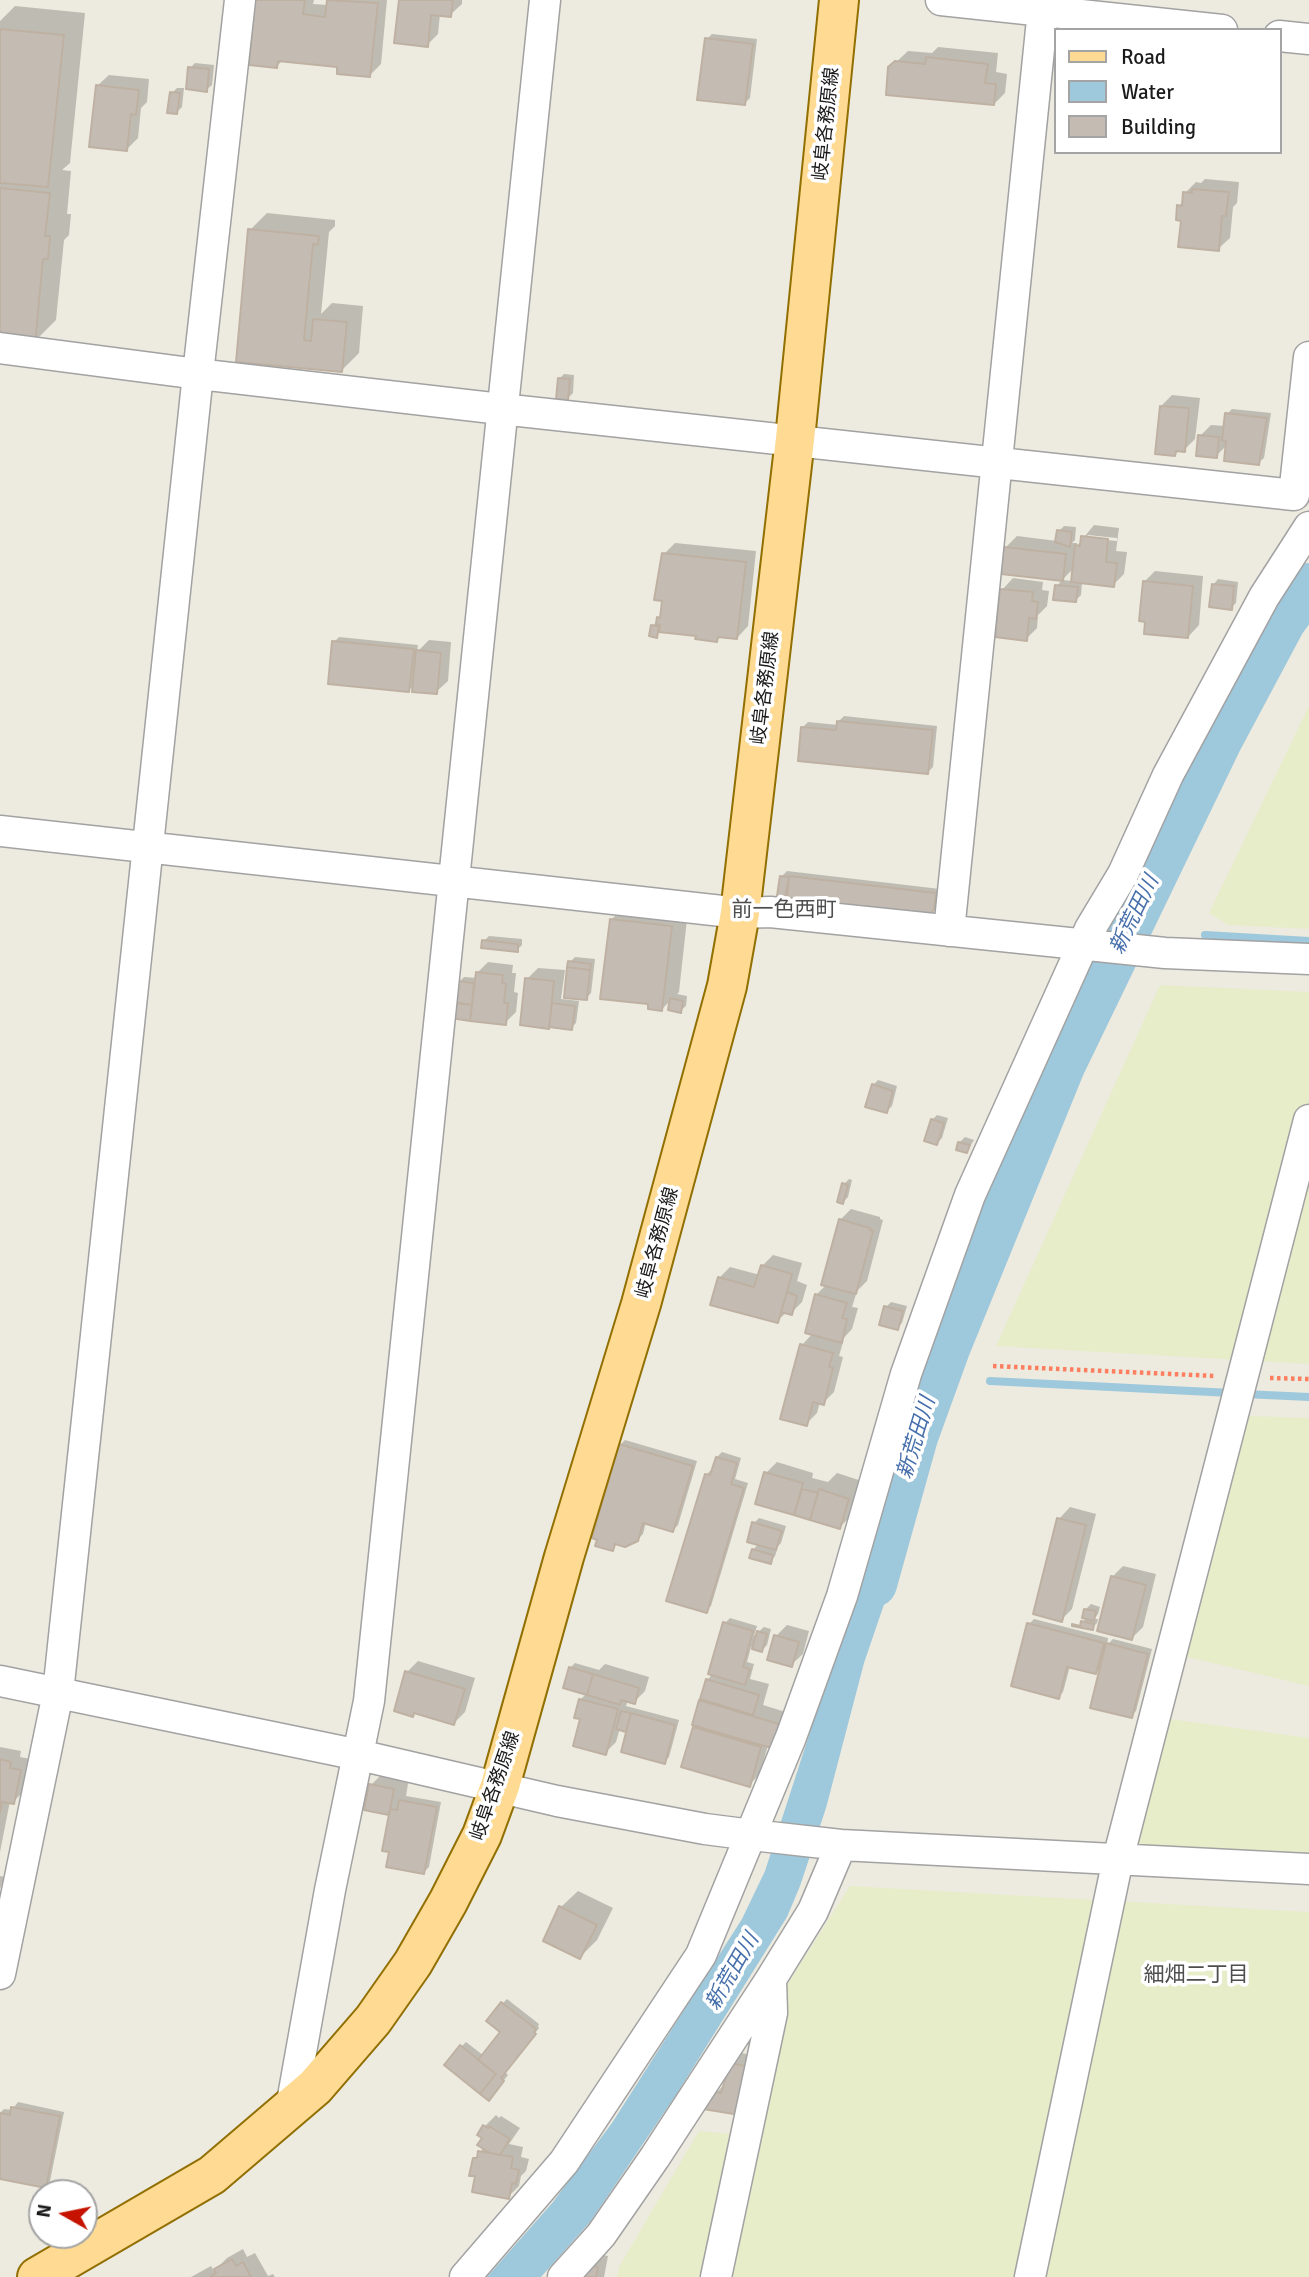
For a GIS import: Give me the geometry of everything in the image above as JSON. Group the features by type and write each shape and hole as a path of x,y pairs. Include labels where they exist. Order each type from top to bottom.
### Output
{"main road":[{"name":"岐阜各務原線","path":"37,2277 212,2175 315,2087 364,2030 413,1964 482,1835 500,1786 564,1556 645,1291 727,986 740,913 795,439 839,0"}],"street":[{"path":"0,1974 58,1693 240,0"},
{"path":"291,2108 330,1890 369,1701 545,0"},
{"path":"941,0 1043,5 1208,28"},
{"path":"949,931 1043,5"},
{"path":"1281,36 1309,39"},
{"path":"0,348 198,374 795,439 1301,499 1309,357"},
{"path":"465,2277 564,2162 701,1955 760,1836 791,1737 842,1596 906,1374 970,1195 1088,946 1090,929 1123,874 1168,775 1264,597 1309,527"},
{"path":"0,831 740,913 770,912 1146,951 1309,959"},
{"path":"1030,2277 1118,1859 1309,1120"},
{"path":"0,1681 359,1755 557,1801 705,1829 834,1844 1309,1869"},
{"path":"563,2277 601,2235 771,1979 813,1911 834,1844"},
{"path":"716,2277 772,2013 771,1979"}],"path":[{"path":"993,1366 1309,1379"}],"green space":[{"path":"1309,706 1309,929 1228,925 1209,913"},
{"path":"1160,985 1309,992 1309,1364 996,1346"},
{"path":"1248,1416 1309,1418 1309,1686 1183,1656"},
{"path":"1170,1719 1309,1738 1309,1856 1134,1848"},
{"path":"850,1886 1309,1912 1309,2277 617,2277 620,2265 699,2131 755,2136 782,1993"}],"water":[{"path":"878,1522 909,1531 864,1663 826,1808 787,1917 676,2095 590,2222 541,2277 487,2277 553,2202 612,2123 742,1919 765,1871"}],"building":[{"path":"255,0 305,0 303,14 325,17 327,0 378,3 370,77 337,74 337,67 278,61 277,68 249,65"},
{"path":"399,0 453,0 451,17 431,15 428,47 394,43"},
{"path":"0,29 64,35 48,187 0,183"},
{"path":"705,38 753,44 745,105 697,100"},
{"path":"926,57 988,64 985,83 996,84 994,105 886,95 888,67 895,61 925,64"},
{"path":"188,67 209,69 207,92 186,89"},
{"path":"96,85 139,90 136,115 131,114 127,151 89,147"},
{"path":"170,92 180,93 177,114 167,113"},
{"path":"0,188 50,193 45,236 50,236 48,259 43,259 35,344 0,340"},
{"path":"1192,189 1229,192 1226,216 1222,216 1219,251 1178,247 1181,221 1176,220 1177,205 1182,206 1183,192 1192,193"},
{"path":"248,229 319,236 318,245 313,244 304,340 311,341 313,319 347,322 342,372 236,362"},
{"path":"558,378 570,379 568,400 556,399"},
{"path":"1160,406 1189,408 1185,452 1176,451 1175,456 1155,454"},
{"path":"1225,413 1267,418 1259,465 1224,461 1226,441 1222,440"},
{"path":"1198,435 1219,437 1217,458 1196,456"},
{"path":"1057,530 1072,532 1070,547 1055,542"},
{"path":"1081,536 1108,539 1106,562 1117,563 1114,587 1071,582 1075,545 1080,546"},
{"path":"1004,547 1066,554 1063,581 1001,574"},
{"path":"662,553 746,562 737,639 718,637 717,642 695,639 696,636 659,632 660,625 656,624 657,617 660,618 662,601 654,600"},
{"path":"1143,581 1193,586 1188,638 1144,634 1145,622 1139,621"},
{"path":"1212,584 1234,586 1232,610 1209,607"},
{"path":"1055,585 1078,587 1076,602 1053,600"},
{"path":"1000,589 1033,592 1032,601 1038,602 1036,619 1029,618 1027,641 995,637"},
{"path":"651,625 659,626 657,638 649,636"},
{"path":"332,641 414,649 409,692 328,684"},
{"path":"416,650 441,653 437,694 412,692"},
{"path":"837,721 933,730 928,774 798,761 801,727 836,730"},
{"path":"780,876 789,877 785,897 777,896"},
{"path":"789,876 936,893 934,910 927,916 787,900"},
{"path":"610,919 672,926 662,1011 648,1009 648,1004 600,999"},
{"path":"482,940 518,944 518,952 481,948"},
{"path":"568,961 591,964 590,970 567,967"},
{"path":"567,967 590,970 587,1000 564,998"},
{"path":"476,972 503,975 502,983 506,984 504,1003 508,1003 506,1025 470,1021"},
{"path":"525,978 554,981 549,1029 520,1025"},
{"path":"457,981 474,983 472,1005 455,1003"},
{"path":"670,998 683,1001 681,1013 668,1010"},
{"path":"453,1002 472,1005 470,1021 451,1018"},
{"path":"552,1003 575,1006 572,1030 549,1027"},
{"path":"872,1084 893,1091 887,1113 865,1107"},
{"path":"931,1119 944,1123 937,1145 924,1141"},
{"path":"958,1142 970,1145 967,1153 956,1150"},
{"path":"842,1183 848,1185 843,1204 837,1202"},
{"path":"839,1219 873,1231 856,1294 821,1285"},
{"path":"761,1265 792,1274 778,1323 710,1305 718,1277 754,1287"},
{"path":"787,1292 797,1296 792,1315 781,1312"},
{"path":"815,1294 847,1303 842,1318 847,1319 842,1343 805,1333"},
{"path":"884,1306 903,1311 898,1330 879,1325"},
{"path":"800,1344 833,1353 829,1367 833,1368 824,1405 813,1402 807,1426 780,1419"},
{"path":"619,1444 693,1466 673,1532 643,1523 638,1541 625,1547 615,1544 613,1551 595,1546 597,1540 592,1538"},
{"path":"716,1457 737,1463 731,1484 744,1488 707,1613 666,1601 705,1474 710,1475"},
{"path":"764,1472 803,1483 794,1515 755,1504"},
{"path":"802,1489 818,1493 810,1520 794,1515"},
{"path":"819,1489 849,1499 840,1529 810,1520"},
{"path":"1057,1518 1086,1525 1062,1622 1033,1614"},
{"path":"752,1522 782,1531 776,1550 747,1542"},
{"path":"752,1549 773,1555 771,1564 749,1558"},
{"path":"1111,1576 1146,1585 1132,1640 1097,1631"},
{"path":"1084,1609 1096,1611 1094,1621 1082,1618"},
{"path":"1081,1621 1094,1624 1093,1630 1072,1626 1080,1626"},
{"path":"723,1622 753,1631 743,1667 750,1669 745,1685 708,1674"},
{"path":"1027,1623 1104,1643 1096,1674 1067,1667 1059,1699 1011,1686"},
{"path":"757,1631 767,1634 762,1652 752,1649"},
{"path":"774,1635 799,1642 792,1667 767,1660"},
{"path":"1106,1643 1148,1654 1132,1718 1090,1708"},
{"path":"569,1667 593,1674 587,1695 563,1688"},
{"path":"405,1671 465,1689 454,1725 414,1713 413,1717 394,1711"},
{"path":"593,1674 639,1688 635,1704 621,1700 620,1705 587,1695"},
{"path":"706,1679 759,1695 753,1715 700,1699"},
{"path":"579,1699 618,1709 606,1755 573,1746 580,1719 574,1718"},
{"path":"699,1700 782,1725 775,1749 692,1725"},
{"path":"621,1711 631,1713 626,1732 616,1729"},
{"path":"631,1713 675,1725 665,1764 621,1752"},
{"path":"693,1727 761,1747 750,1787 681,1767"},
{"path":"0,1759 11,1762 10,1768 21,1770 14,1804 2,1802 0,1813"},
{"path":"369,1784 394,1789 389,1815 364,1810"},
{"path":"399,1800 437,1807 424,1874 386,1867 389,1852 382,1851 390,1809 397,1810"},
{"path":"559,1906 597,1925 580,1959 543,1941"},
{"path":"501,2002 536,2029 536,2034 501,2078 504,2081 489,2101 480,2094 496,2074 478,2060 500,2032 486,2021"},
{"path":"460,2045 496,2074 480,2094 444,2065"},
{"path":"730,2063 750,2067 740,2115 703,2109 715,2092 721,2093"},
{"path":"11,2107 60,2116 48,2179 28,2179 28,2184 0,2179 0,2113 10,2115"},
{"path":"483,2125 510,2139 500,2155 490,2153 477,2145 482,2138 477,2135"},
{"path":"478,2151 513,2157 511,2168 519,2170 516,2184 512,2183 509,2199 472,2192 475,2176 469,2176 473,2158 477,2158"},
{"path":"232,2259 236,2266 243,2262 251,2277 210,2277 216,2273 214,2269"},
{"path":"584,2264 598,2267 596,2277 576,2277"}],"waterway":[{"name":"新荒田川","path":"874,1584 915,1437 948,1346 1062,1066 1219,741 1283,621 1309,586"},
{"path":"1205,935 1309,941"},
{"path":"990,1381 1231,1393"},
{"path":"1244,1394 1309,1397"}],"district":[{"name":"前一色西町","path":"784,910"},
{"name":"細畑二丁目","path":"1196,1975"}]}
